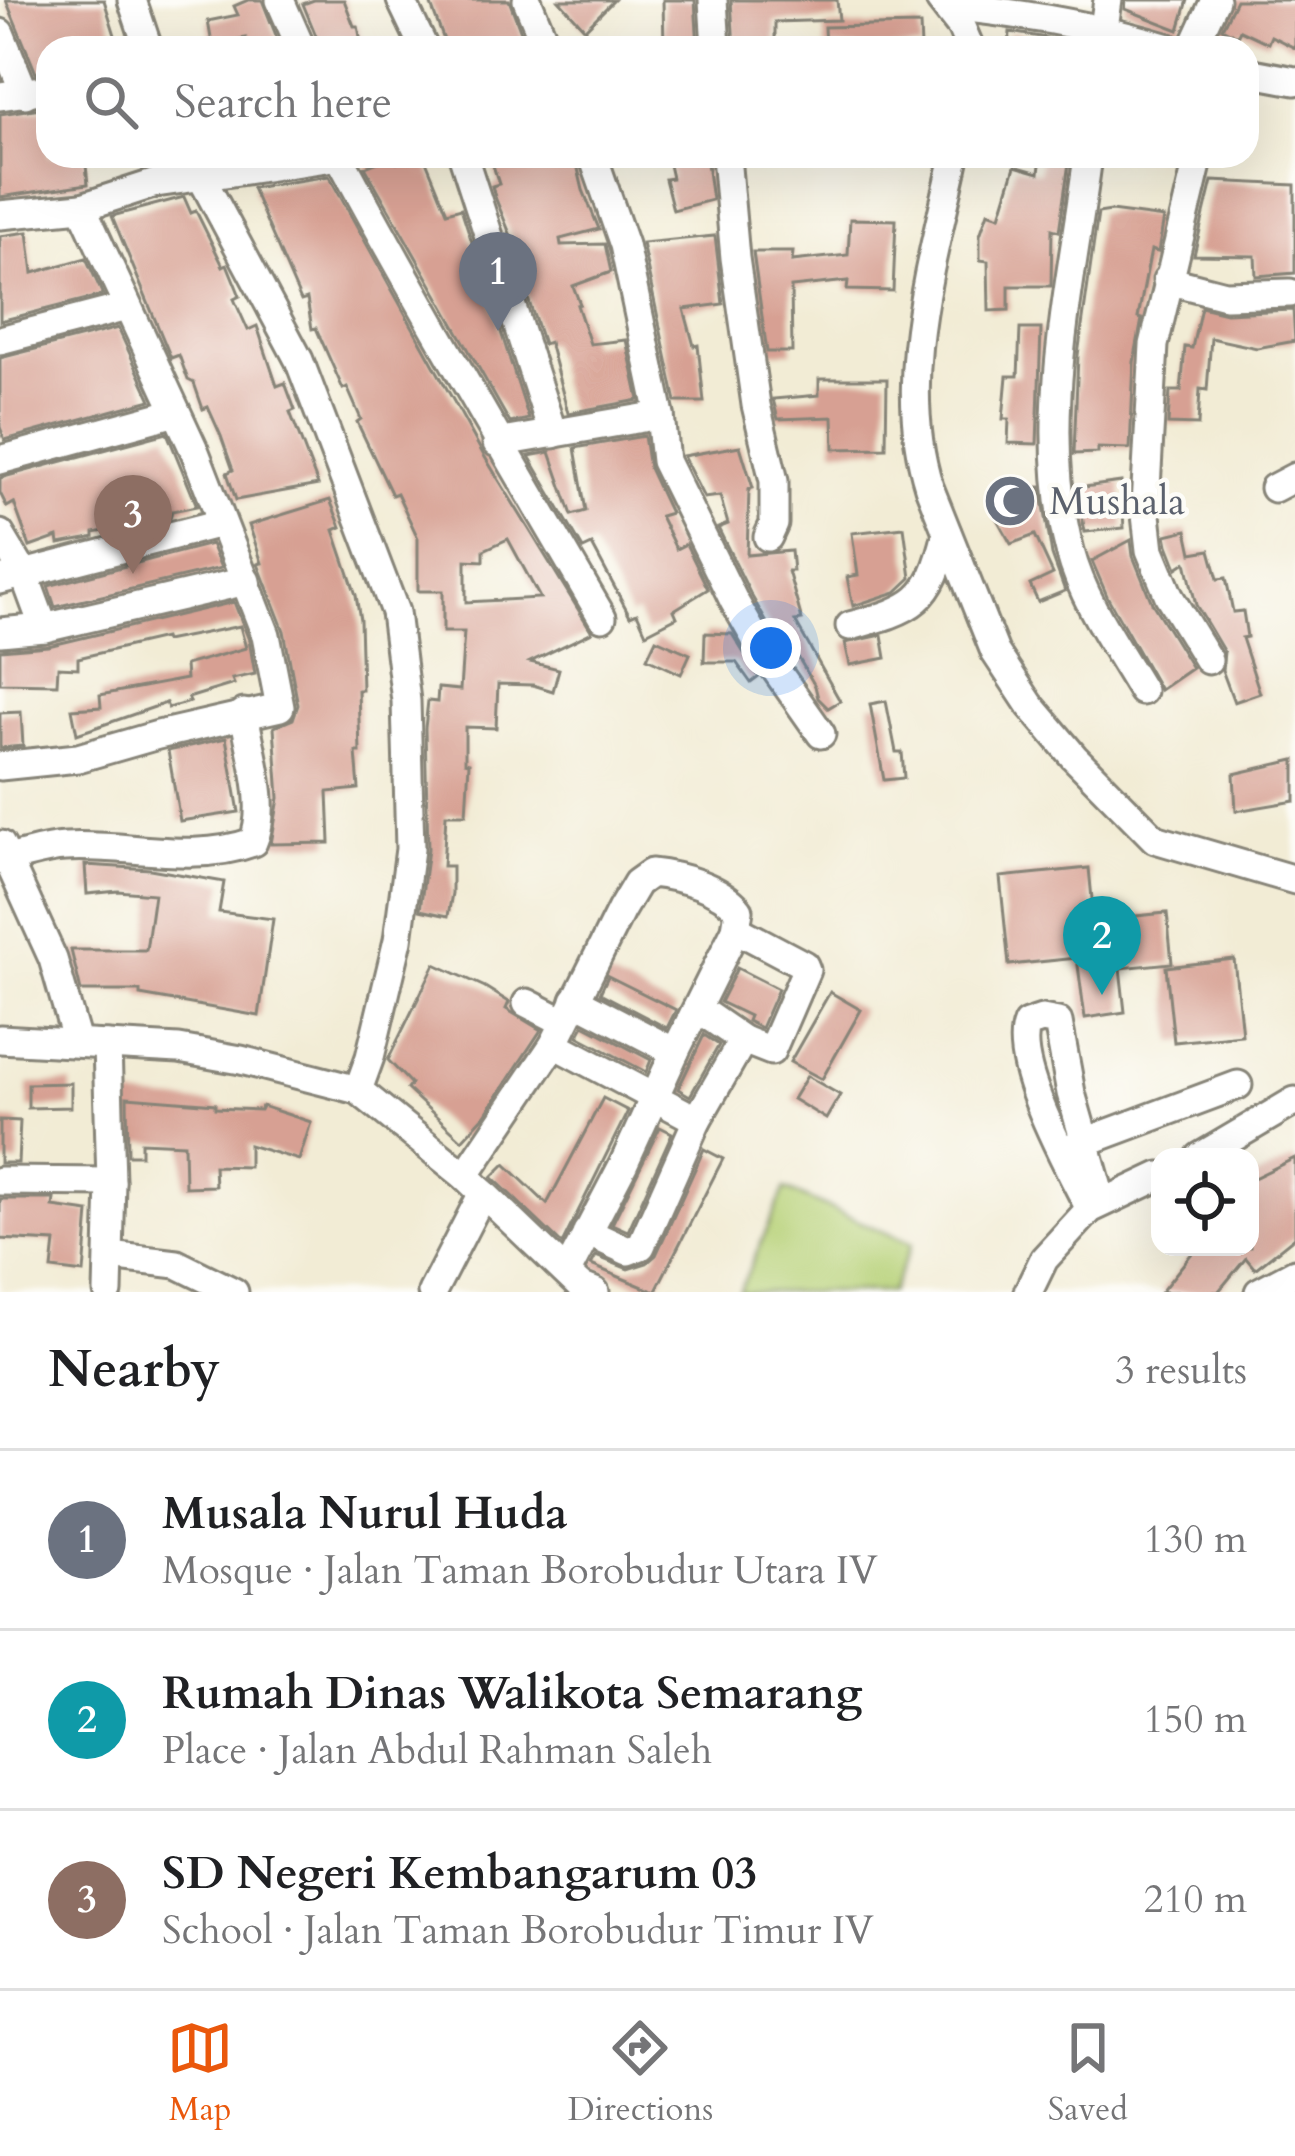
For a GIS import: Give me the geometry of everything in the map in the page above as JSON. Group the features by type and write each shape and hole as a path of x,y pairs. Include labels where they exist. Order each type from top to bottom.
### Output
{"street":[{"path":"132,0 144,36"},
{"path":"280,0 296,36"},
{"path":"401,0 418,36"},
{"path":"527,0 542,36"},
{"path":"713,0 715,36"},
{"path":"1198,36 1215,0"},
{"path":"944,3 1105,25 1136,36"},
{"path":"944,3 963,36"},
{"path":"0,33 24,93"},
{"path":"1259,74 1295,81"},
{"path":"0,215 82,207 187,168"},
{"path":"195,168 299,360 395,612 406,700 410,849 398,940 358,1090"},
{"path":"222,168 270,168"},
{"path":"347,168 497,443 556,532 602,617"},
{"path":"467,168 553,434"},
{"path":"597,168 624,245 660,415 665,461 704,546 762,650 821,734"},
{"path":"727,168 750,363 774,481 774,524 768,537"},
{"path":"952,168 915,346 916,418 921,462 995,652 1030,705 1114,801 1155,839 1295,880"},
{"path":"1086,168 1060,352 1058,469 1070,553 1100,621 1142,691"},
{"path":"1196,168 1154,345 1145,506 1150,550 1169,596 1208,660"},
{"path":"0,766 78,758 280,707 266,635 246,581 176,412 82,207"},
{"path":"1166,280 1225,296 1290,293"},
{"path":"0,340 127,307"},
{"path":"0,460 176,412"},
{"path":"497,443 660,415"},
{"path":"12,577 221,523"},
{"path":"850,626 899,613 919,598 935,574 946,533"},
{"path":"0,534 12,577 44,628"},
{"path":"0,632 44,628 246,581"},
{"path":"77,1042 53,958 3,854 64,847 180,853 235,849 253,842 259,829 258,801 244,713"},
{"path":"432,1292 474,1184 629,897 651,873 689,881 732,902 739,910 736,929 587,1232 580,1286"},
{"path":"698,1009 743,1040 771,1051 806,970 801,961 736,929"},
{"path":"526,1003 564,1022 675,1052"},
{"path":"564,1022 653,1098 697,1120"},
{"path":"0,1040 179,1049 358,1090 474,1184 580,1286"},
{"path":"587,1232 628,1251 641,1246 697,1120 743,1040"},
{"path":"107,1045 108,1292"},
{"path":"1096,1206 1072,1147 1238,1085"},
{"path":"1215,1148 1295,1101"},
{"path":"1028,1292 1044,1259 1096,1206 1151,1180"},
{"path":"0,1181 111,1181"},
{"path":"110,1256 177,1264 234,1292"},
{"path":"1259,1292 1295,1273"}],"shaded area":[{"path":"217,531 233,571 44,619 32,578"}],"green space":[{"path":"785,1189 912,1244 891,1292 739,1292"}],"building":[{"path":"6,0 104,0 115,36 36,36 36,73"},
{"path":"262,0 276,36 211,36 208,21 238,15 234,6"},
{"path":"344,0 360,36 316,36 303,4"},
{"path":"429,0 509,0 522,36 442,36"},
{"path":"559,0 614,0 585,29"},
{"path":"663,0 695,0 697,36 664,36"},
{"path":"731,0 837,0 839,20 775,22 775,36 733,36"},
{"path":"1126,0 1188,0 1179,30 1125,9"},
{"path":"1236,0 1295,0 1295,48 1271,36 1268,43 1259,36 1240,30 1237,36 1222,28"},
{"path":"920,25 920,36 824,36 824,27"},
{"path":"36,109 36,168 86,168 88,184 0,197 0,114"},
{"path":"366,168 429,168 447,212 461,208 529,419 510,423"},
{"path":"494,168 578,168 599,229 560,239 561,245 605,244 611,272 573,286 577,305 590,344 626,340 639,400 568,413 549,342 543,344 521,277 527,275 495,197 492,186 499,184"},
{"path":"670,168 708,168 712,200 673,210 665,179 672,178"},
{"path":"1014,168 1039,173 1040,168 1068,168 1059,231 1052,229 1051,286 1009,286 1009,310 989,311 988,261 980,260 980,235 988,212 1000,216"},
{"path":"329,176 483,454 592,632 530,662 559,669 553,691 498,684 496,728 465,727 466,814 446,814 443,866 452,866 448,916 420,910 428,849 425,728 428,701 437,702 438,688 460,690 464,632 443,632 443,591 418,591 418,538 357,422 361,419 347,387 343,389 316,328 312,329 307,299 301,301 252,188","holes":["508,539 540,598 466,602 466,560 484,561 484,550"]},
{"path":"1212,181 1295,185 1295,273 1256,276 1255,256 1194,255"},
{"path":"184,197 223,266 227,264 240,296 234,299 248,330 257,326 277,386 285,383 295,410 290,412 318,485 236,500 227,473 233,470 221,436 179,355 171,358 112,216"},
{"path":"1098,213 1164,218 1158,252 1151,250 1138,318 1142,319 1134,362 1130,449 1098,448 1098,453 1074,454 1078,355"},
{"path":"850,219 896,220 893,291 847,290 848,281 791,287 792,352 767,352 753,252 793,252 792,261 848,255"},
{"path":"28,232 33,273 86,258 103,295 0,321 0,236"},
{"path":"715,236 723,304 684,309 694,346 698,345 704,402 676,402 642,243"},
{"path":"1201,307 1226,313 1293,310 1295,341 1257,348 1211,338 1207,390 1200,389 1198,425 1168,424 1170,391 1181,391 1185,347 1192,348"},
{"path":"118,328 151,400 5,440 0,427 0,358"},
{"path":"1020,329 1041,329 1037,444 1008,443 1009,419 1003,419 1007,376 1018,376"},
{"path":"819,379 887,379 886,448 834,449 833,417 778,419 773,399 819,395"},
{"path":"167,433 197,506 172,511 170,518 94,533 86,539 59,544 58,537 30,547 14,503 7,507 0,493 0,478"},
{"path":"644,436 649,468 670,513 660,516 676,549 686,544 708,589 674,610 677,617 646,633 637,613 630,616 592,545 583,549 529,456 550,452 572,515 586,511 575,448"},
{"path":"740,446 753,488 749,489 747,555 791,551 793,571 788,571 802,620 795,621 840,701 828,708 784,633 775,637 750,593 718,528 728,524 720,496 704,498 683,456"},
{"path":"1121,482 1124,528 1085,532 1077,488"},
{"path":"1041,487 1052,555 1065,591 1038,602 1030,585 1053,574 1035,535 1011,544 994,514 995,489"},
{"path":"330,500 341,527 334,530 360,620 359,789 328,792 330,843 271,844 279,798 274,727 293,719 298,705 284,631 258,564 262,563 249,525"},
{"path":"904,527 911,578 896,592 853,606 847,577 858,575 852,533"},
{"path":"1187,530 1192,553 1210,550 1218,579 1226,578 1233,612 1243,611 1247,637 1242,638 1260,693 1234,702 1222,670 1224,652 1196,605 1186,562 1177,568 1168,545 1166,535"},
{"path":"1131,540 1152,603 1192,668 1160,690 1092,561"},
{"path":"211,544 221,568 55,607 48,586"},
{"path":"234,602 249,640 255,674 232,679 234,684 188,698 190,702 168,708 166,703 77,734 72,709 101,707 100,695 186,679 185,665 246,648 240,626 78,658 78,668 58,667 57,684 0,683 0,650 48,646"},
{"path":"705,633 732,634 759,677 751,683 736,662 704,662"},
{"path":"882,635 886,658 850,665 845,643"},
{"path":"656,639 690,654 681,674 647,658"},
{"path":"886,701 896,752 902,752 904,778 884,780 870,704"},
{"path":"21,712 23,746 0,748 0,713"},
{"path":"226,738 239,812 180,821 168,751"},
{"path":"1295,760 1295,801 1236,811 1234,774"},
{"path":"85,865 150,869 224,882 219,912 273,919 259,1016 140,995 140,991 81,991 71,950 146,950 154,894 87,894"},
{"path":"1089,868 1094,920 1167,913 1172,963 1120,968 1125,1012 1085,1018 1077,958 1009,965 1000,877"},
{"path":"1234,959 1242,1035 1174,1042 1166,967"},
{"path":"435,964 485,987 509,1002 506,1009 541,1030 485,1115 462,1140 407,1089 411,1084 388,1060"},
{"path":"737,968 778,989 761,1028 747,1021 749,1016 720,1002"},
{"path":"608,976 676,1010 667,1028 600,993"},
{"path":"830,992 861,1010 822,1079 790,1062"},
{"path":"584,1025 651,1060 646,1072 578,1036"},
{"path":"704,1035 719,1045 690,1096 678,1089"},
{"path":"807,1076 840,1095 826,1119 793,1099"},
{"path":"71,1083 71,1107 28,1108 28,1084"},
{"path":"127,1097 215,1104 215,1108 260,1110 262,1106 311,1122 299,1160 249,1145 249,1167 214,1166 215,1186 185,1187 184,1144 141,1142 141,1155 128,1155"},
{"path":"603,1098 628,1111 562,1244 492,1177 505,1164 547,1204"},
{"path":"0,1120 20,1121 18,1163 0,1163"},
{"path":"660,1127 672,1133 628,1231 612,1224"},
{"path":"704,1149 723,1159 655,1292 591,1265 596,1256 628,1269 656,1255"},
{"path":"1295,1158 1295,1237 1255,1269 1246,1258 1218,1292 1161,1292 1190,1256 1259,1256 1259,1176"},
{"path":"0,1199 54,1199 53,1207 89,1212 84,1273 52,1269 55,1242 0,1239"}],"place":[{"name":"Musala Nurul Huda","path":"498,331"},
{"name":"Mushala","path":"1010,501"},
{"name":"SD Negeri Kembangarum 03","path":"133,574"},
{"name":"Rumah Dinas Walikota Semarang","path":"1102,995"}]}
